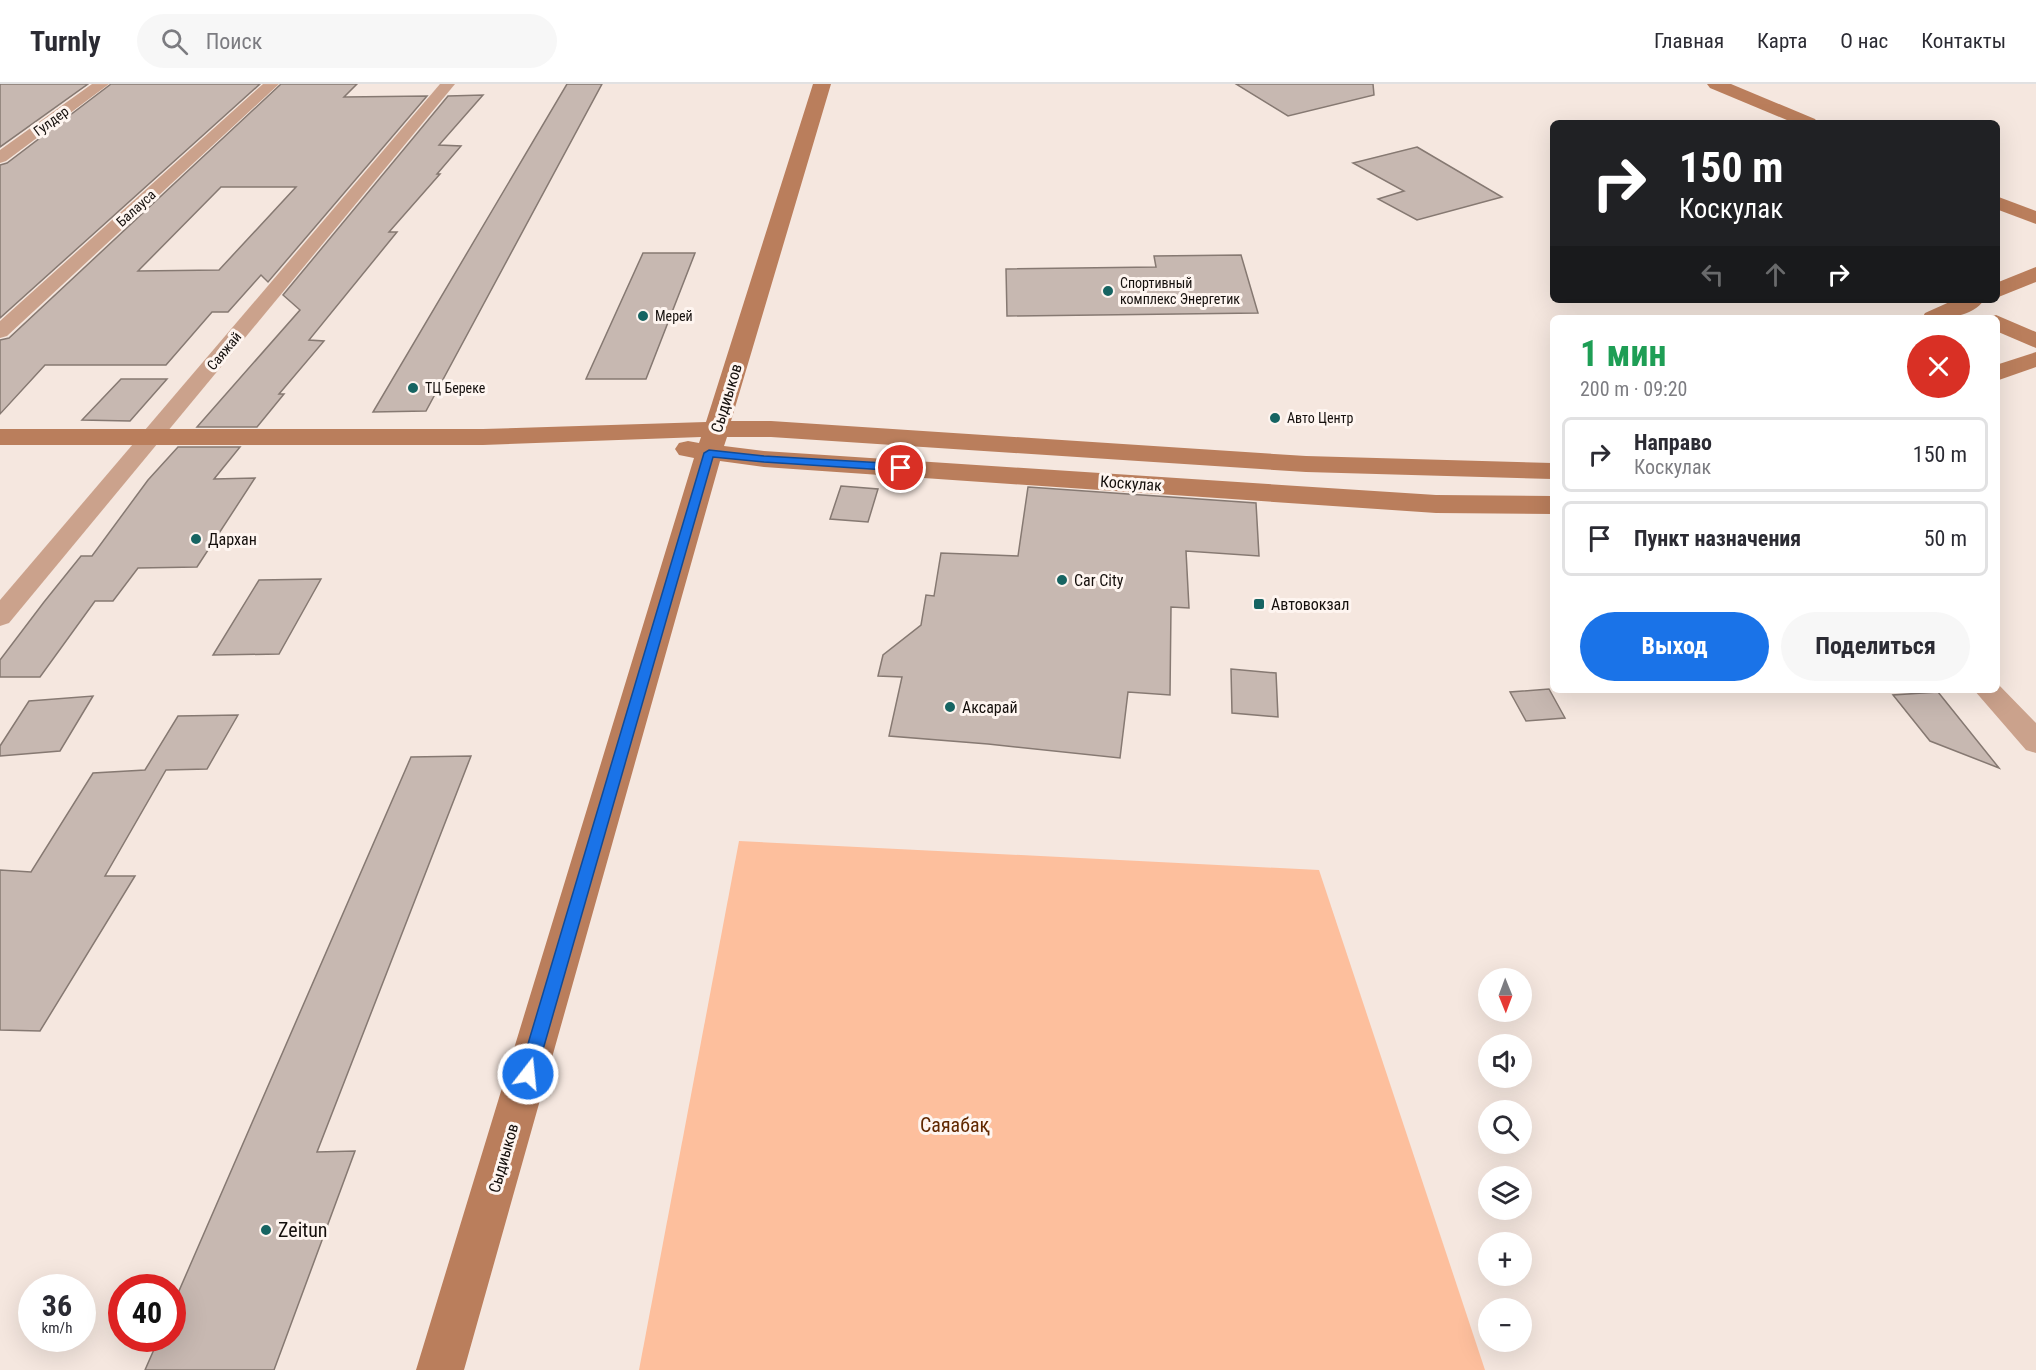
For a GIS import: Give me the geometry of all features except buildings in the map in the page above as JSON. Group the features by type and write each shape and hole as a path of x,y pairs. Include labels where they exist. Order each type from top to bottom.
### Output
{"street":[{"name":"Гулдер","path":"0,158 102,84"},
{"name":"Балауса","path":"0,332 272,84"},
{"name":"Саяжай","path":"0,617 448,84"},
{"name":"Сыдиыков","path":"440,1370 713,441 822,84"},
{"path":"1716,84 1802,120"},
{"path":"2000,204 2036,218"},
{"path":"2000,289 2036,274"},
{"path":"1940,315 1967,303 1983,315"},
{"path":"2000,324 2036,341"},
{"path":"2000,372 2036,359"},
{"name":"Коскулак","path":"713,441 771,429 1306,464 1550,471"},
{"path":"0,437 518,436 624,441 713,441"},
{"name":"Коскулак","path":"713,441 764,459 1436,504 1550,505"},
{"path":"1992,693 2036,742"}],"green space":[{"name":"Саяабақ","path":"739,841 1319,870 1485,1370 639,1370"}],"place":[{"name":"Спортивный комплекс Энергетик","path":"1108,291"},
{"name":"Мерей","path":"643,316"},
{"name":"ТЦ Береке","path":"413,388"},
{"name":"Авто Центр","path":"1275,418"},
{"name":"Дархан","path":"196,539"},
{"name":"Car City","path":"1062,580"},
{"name":"Автовокзал","path":"1259,604"},
{"name":"Аксарай","path":"950,707"},
{"name":"Zeitun","path":"266,1230"}],"route":[{"path":"528,1074 709,453 901,468"}]}
